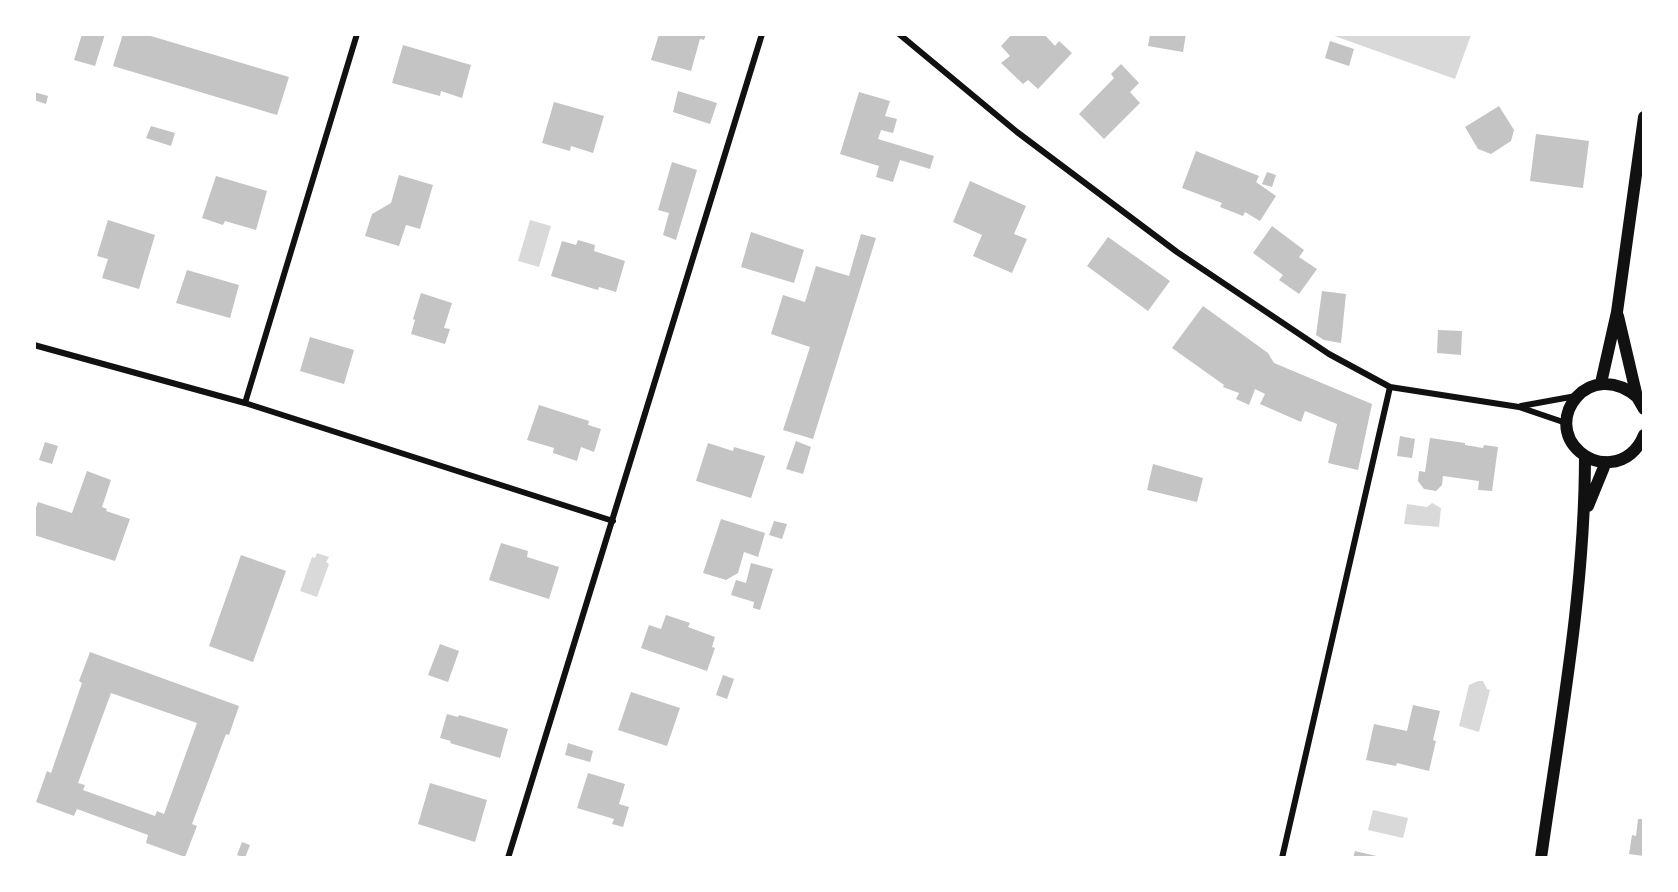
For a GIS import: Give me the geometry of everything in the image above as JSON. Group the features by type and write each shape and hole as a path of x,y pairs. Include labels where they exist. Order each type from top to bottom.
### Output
{"main road":[{"path":"1601,383 1617,312 1644,117"},
{"path":"1617,312 1637,397 1644,409"},
{"path":"1637,397 1627,388 1615,384 1592,385 1576,396 1571,405 1567,423 1569,436 1575,447 1585,456 1595,461 1606,462 1638,454 1644,435"},
{"path":"1541,858 1574,627 1585,512 1585,456"},
{"path":"1585,512 1606,462"}],"street":[{"path":"245,403 357,34"},
{"path":"508,858 762,34"},
{"path":"899,34 1017,132 1177,252 1329,354 1390,387 1519,406 1567,423"},
{"path":"34,345 245,403 613,521"},
{"path":"1282,858 1390,387"},
{"path":"1519,406 1576,396"}],"shaded area":[{"path":"1329,34 1471,34 1471,35 1455,79"},
{"path":"530,220 551,226 539,267 518,261"},
{"path":"1432,503 1441,508 1439,527 1404,524 1407,504 1427,507"},
{"path":"317,553 329,557 326,562 329,564 317,597 300,591 312,557 315,558"},
{"path":"1483,681 1490,690 1479,732 1459,726 1469,685"},
{"path":"1373,810 1408,818 1403,838 1368,830"}],"building":[{"path":"82,34 105,34 95,66 74,60"},
{"path":"123,34 144,34 289,77 277,115 113,66"},
{"path":"659,34 706,34 704,40 700,39 691,71 651,60"},
{"path":"1012,34 1044,34 1055,46 1059,41 1072,53 1038,89 1028,80 1023,84 1001,63 1010,56 1001,46"},
{"path":"1150,34 1186,34 1183,52 1148,46"},
{"path":"1330,41 1354,49 1349,66 1325,58"},
{"path":"403,45 471,65 462,98 441,91 440,96 392,83"},
{"path":"1121,64 1139,83 1130,92 1140,103 1104,139 1079,114 1114,78 1111,74"},
{"path":"678,91 717,103 710,124 673,112"},
{"path":"34,92 48,96 46,104 34,100"},
{"path":"859,92 890,101 885,116 897,119 893,133 881,130 878,139 934,156 930,169 900,160 893,182 876,177 879,166 840,154"},
{"path":"554,102 604,116 593,153 571,146 570,151 542,143"},
{"path":"1499,106 1514,130 1511,141 1491,154 1478,149 1465,127"},
{"path":"151,126 175,133 171,146 146,138"},
{"path":"1536,134 1589,141 1583,188 1530,181"},
{"path":"1196,151 1259,176 1256,182 1276,196 1260,221 1245,212 1243,216 1220,207 1222,203 1182,188"},
{"path":"672,162 697,170 676,240 663,235 669,213 658,210"},
{"path":"1267,172 1276,175 1272,187 1262,184"},
{"path":"399,175 433,185 420,229 406,225 399,246 365,236 372,214 391,203"},
{"path":"216,176 267,191 256,230 225,221 223,225 202,218"},
{"path":"970,181 1026,206 1014,234 1027,239 1012,273 973,256 982,235 953,222"},
{"path":"108,220 155,235 139,289 102,278 108,259 97,256"},
{"path":"1272,226 1304,250 1299,257 1317,269 1299,294 1279,280 1283,275 1253,253"},
{"path":"751,232 804,250 794,283 741,267"},
{"path":"861,234 876,238 813,439 783,430 810,347 771,334 783,295 805,302 816,266 849,276"},
{"path":"1108,237 1170,281 1148,311 1087,266"},
{"path":"578,240 595,245 594,251 625,261 616,292 599,287 598,290 551,276 562,241 576,245"},
{"path":"187,270 239,285 230,318 176,303"},
{"path":"1322,291 1346,294 1341,343 1324,340 1316,335"},
{"path":"421,293 452,303 444,328 450,329 445,344 411,334"},
{"path":"1203,306 1268,353 1274,363 1372,404 1358,470 1328,463 1337,424 1305,411 1301,422 1260,404 1265,394 1255,389 1249,405 1236,399 1239,393 1223,387 1224,385 1172,348"},
{"path":"1438,330 1462,331 1461,355 1437,353"},
{"path":"310,337 354,350 344,384 300,371"},
{"path":"539,405 589,421 588,425 601,429 594,452 581,447 577,461 553,453 554,448 527,440"},
{"path":"1400,436 1415,439 1412,458 1397,456"},
{"path":"1430,438 1483,448 1484,445 1498,447 1492,491 1478,490 1479,481 1443,476 1442,485 1436,491 1424,489 1418,481 1419,471 1425,472"},
{"path":"796,441 811,447 803,474 786,469"},
{"path":"45,442 58,446 52,464 39,460"},
{"path":"708,443 733,451 734,447 765,456 751,498 696,481"},
{"path":"1153,464 1203,478 1197,502 1147,490"},
{"path":"87,471 111,480 102,507 107,509 106,511 130,519 115,561 34,535 34,513 38,502 72,513"},
{"path":"721,519 765,533 758,557 744,552 738,573 726,580 703,573"},
{"path":"774,521 787,524 782,539 769,535"},
{"path":"501,543 528,551 527,557 559,567 549,599 489,580"},
{"path":"241,555 286,571 253,662 209,646"},
{"path":"751,563 773,569 760,610 753,608 754,602 731,595 736,580 746,583"},
{"path":"666,615 690,623 688,627 715,637 712,647 715,648 707,671 641,648 649,625 661,629"},
{"path":"440,644 459,651 448,682 428,675"},
{"path":"90,652 239,706 192,824 197,826 185,857 146,843 148,835 77,809 74,816 36,802 47,771 51,773 82,683 79,681","holes":["111,693 197,723 164,814 157,811 155,816 83,790 85,785 78,783"]},
{"path":"723,675 734,679 727,699 716,695"},
{"path":"631,692 680,708 667,746 618,730"},
{"path":"1413,705 1440,711 1429,771 1397,763 1396,766 1366,760 1374,724 1407,731"},
{"path":"447,714 458,717 459,715 508,729 500,758 440,738"},
{"path":"568,743 593,751 590,762 565,755"},
{"path":"588,773 625,784 619,804 629,807 623,827 612,824 614,819 577,808"},
{"path":"430,783 487,800 475,842 418,824"},
{"path":"1638,819 1644,819 1644,856 1629,854 1632,835 1636,836"},
{"path":"242,842 250,845 245,858 237,855"},
{"path":"1355,851 1381,857 1381,858 1353,858"}]}
